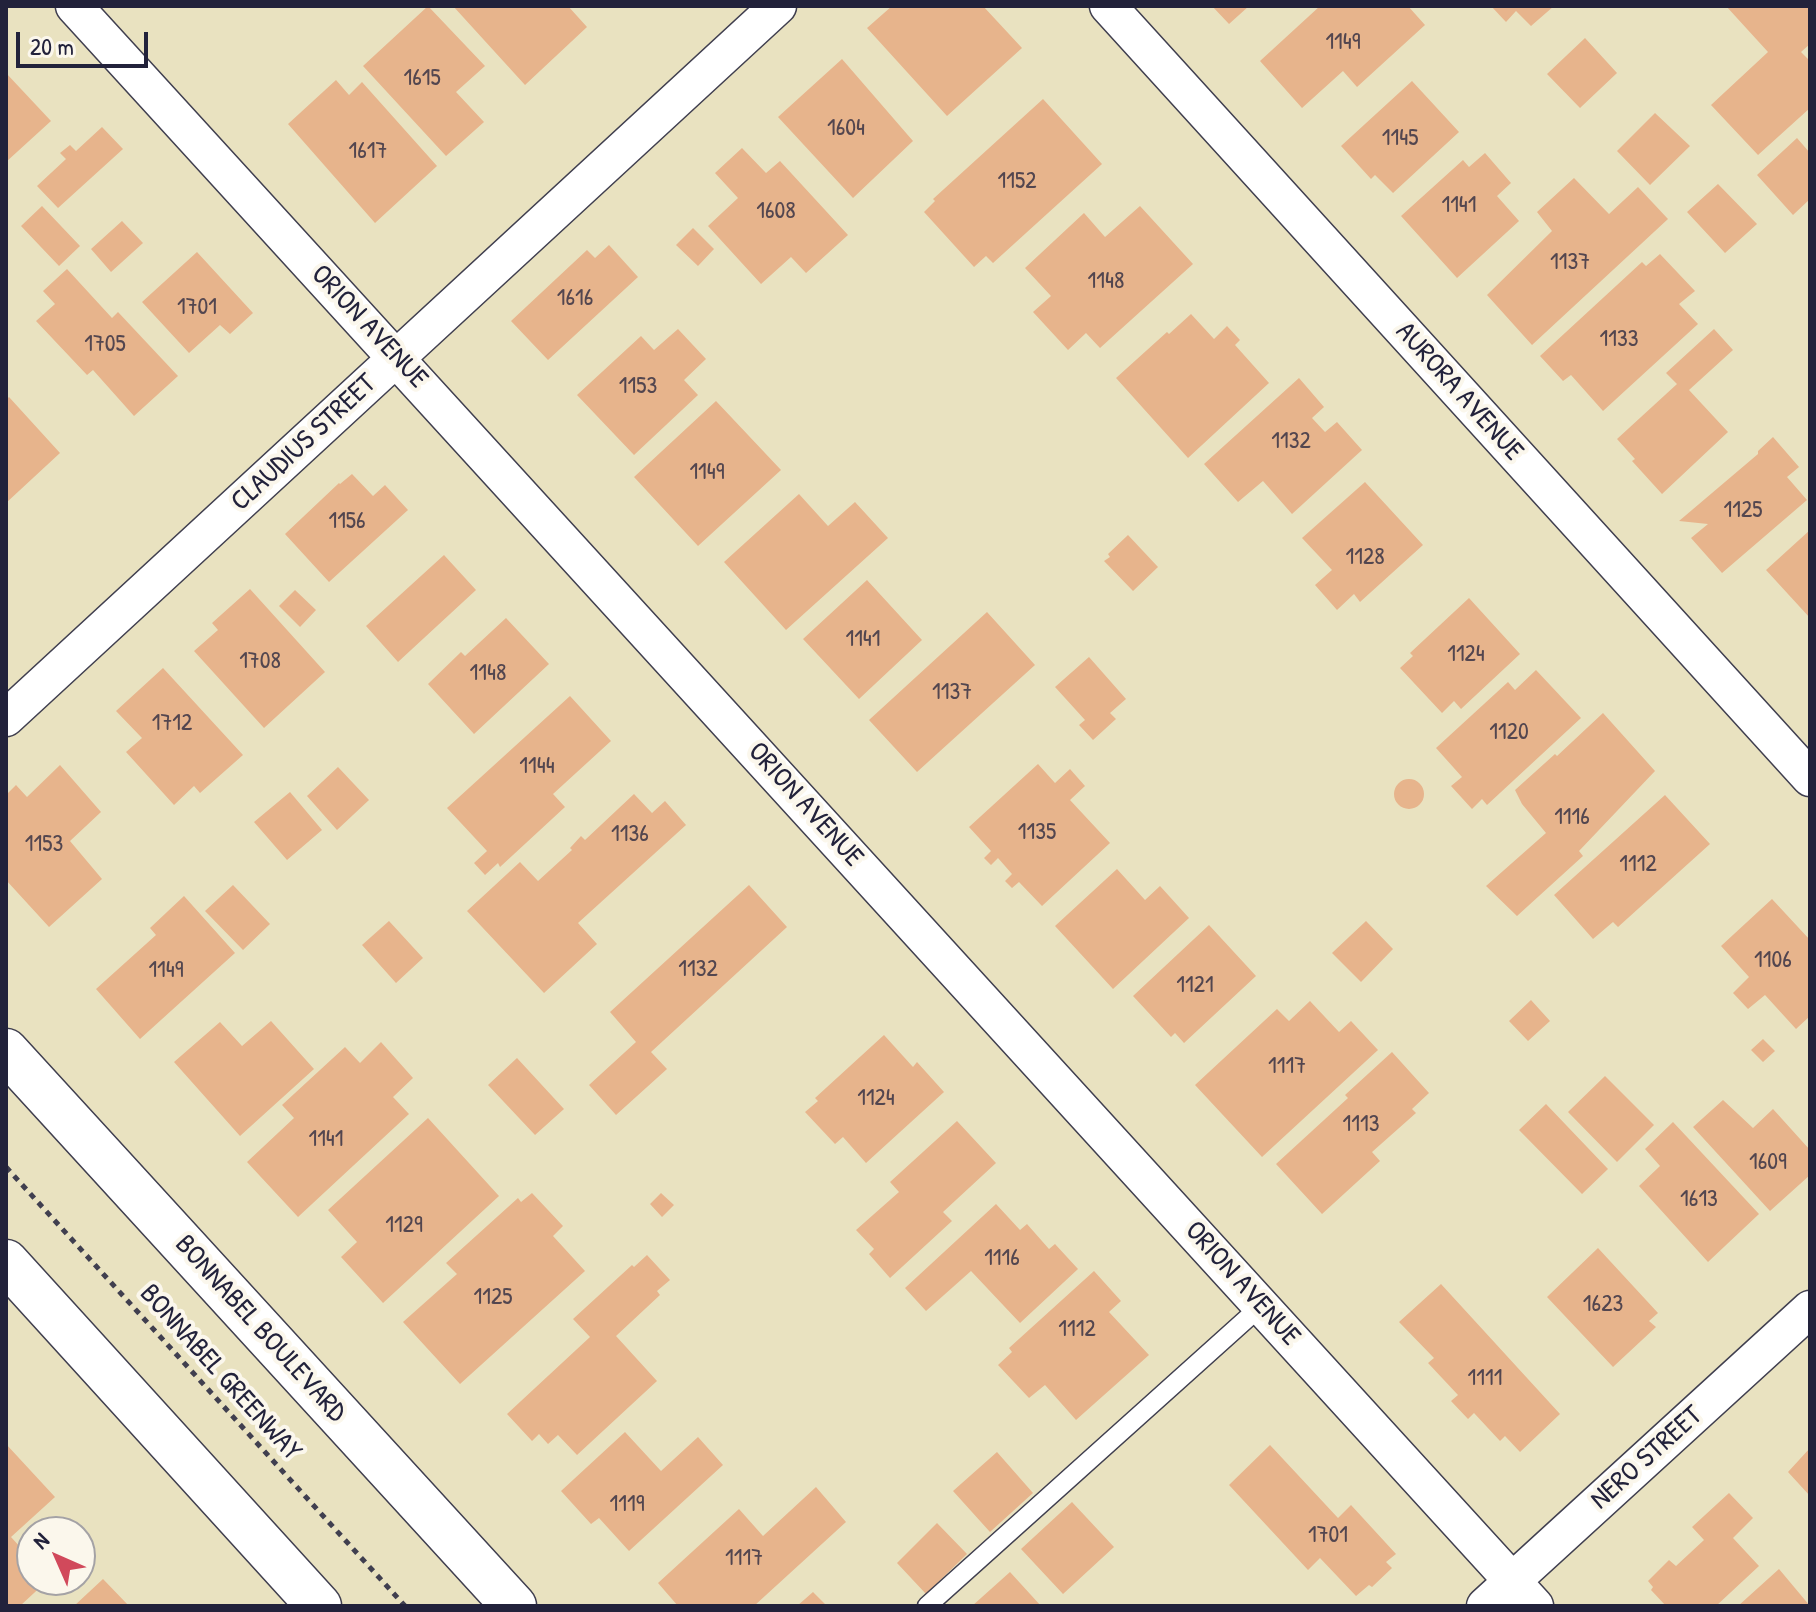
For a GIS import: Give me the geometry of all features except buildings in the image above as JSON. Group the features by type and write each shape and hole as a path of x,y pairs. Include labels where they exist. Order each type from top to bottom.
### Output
{"main road":[{"name":"BONNABEL BOULEVARD","path":"6,1051 514,1606"},
{"path":"6,1262 319,1606"}],"street":[{"name":"ORION AVENUE","path":"74,6 1524,1594"},
{"name":"CLAUDIUS STREET","path":"6,718 778,6"},
{"name":"AURORA AVENUE","path":"1108,6 1810,778"},
{"name":"NERO STREET","path":"1485,1606 1524,1594 1810,1309"}],"lane":[{"path":"927,1606 1261,1306"}],"path":[{"name":"BONNABEL GREENWAY","path":"6,1167 405,1606"}]}
